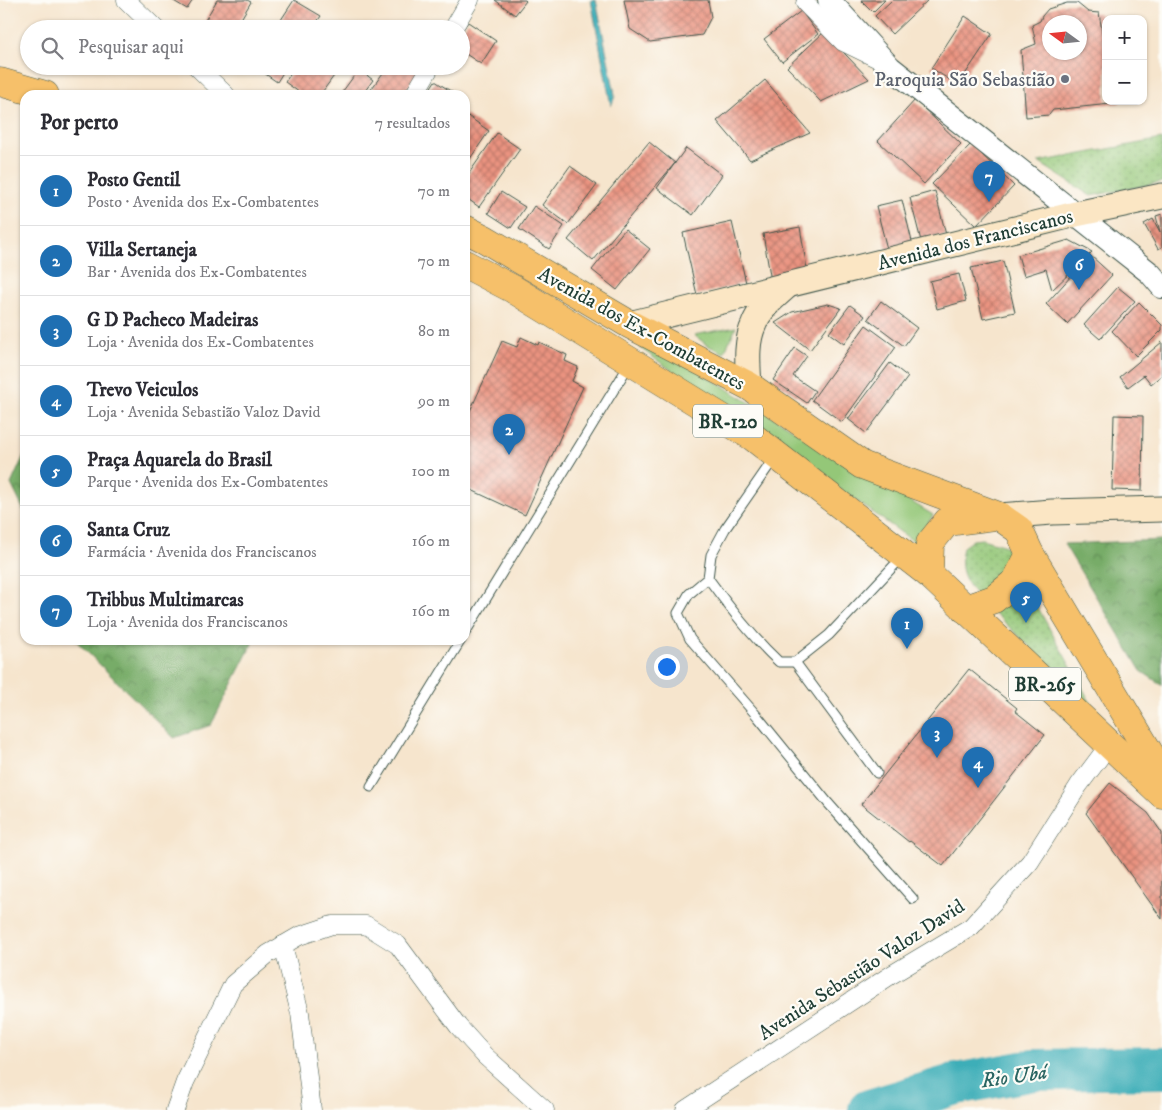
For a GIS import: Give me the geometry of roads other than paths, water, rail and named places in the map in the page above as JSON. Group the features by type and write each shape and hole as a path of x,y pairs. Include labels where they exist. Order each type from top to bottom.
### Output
{"main road":[{"path":"0,82 27,90"},
{"name":"Avenida dos Franciscanos","path":"629,324 1076,214 1162,196"},
{"name":"Avenida dos Ex-Combatentes","path":"470,232 629,324 749,386 862,465 999,516 1019,530 1030,554 1162,774"},
{"name":"Avenida dos Ex-Combatentes","path":"470,267 513,289 754,437 929,574 1162,794"},
{"name":"Avenida dos Franciscanos","path":"749,386 748,348 754,323 768,304 789,285"},
{"path":"513,289 601,322 629,324"},
{"name":"BR-120","path":"929,574 930,543 947,522 1052,512 1162,509"},
{"path":"965,609 994,599 1016,581 1030,554"}],"street":[{"path":"126,0 147,20"},
{"path":"458,20 470,0"},
{"path":"829,0 890,68 1150,273 1162,287"},
{"path":"804,3 843,42 885,62"},
{"path":"205,75 221,90"},
{"path":"417,90 426,75"},
{"name":"Avenida Sebastião Valoz David","path":"685,1110 891,975 971,927 1030,862 1079,785 1109,745"},
{"path":"175,1110 190,1073 234,984 268,954 299,936 332,925 366,925 398,945 458,1026 485,1056 545,1110"},
{"path":"283,945 300,1013 312,1110"}],"lane":[{"path":"470,625 631,362"},
{"path":"776,455 725,529 711,555 708,578 689,594 678,612 690,639 758,717 828,803 913,899"},
{"path":"708,578 764,648 779,662 795,662 829,635 904,555"},
{"path":"371,787 458,645"},
{"path":"795,662 877,773"}],"water":[{"path":"591,0 596,0 614,89 615,96 611,106"}],"waterway":[{"name":"Rio Ubá","path":"869,1110 956,1084 1034,1070 1162,1068"}],"place":[{"name":"Paroquia São Sebastião","path":"1065,79"},
{"name":"Tribbus Multimarcas","path":"989,202"},
{"name":"Santa Cruz","path":"1079,290"},
{"name":"Villa Sertaneja","path":"509,455"},
{"name":"Praça Aquarela do Brasil","path":"1026,623"},
{"name":"Posto Gentil","path":"907,649"},
{"name":"G D Pacheco Madeiras","path":"937,758"},
{"name":"Trevo Veiculos","path":"978,788"}]}
